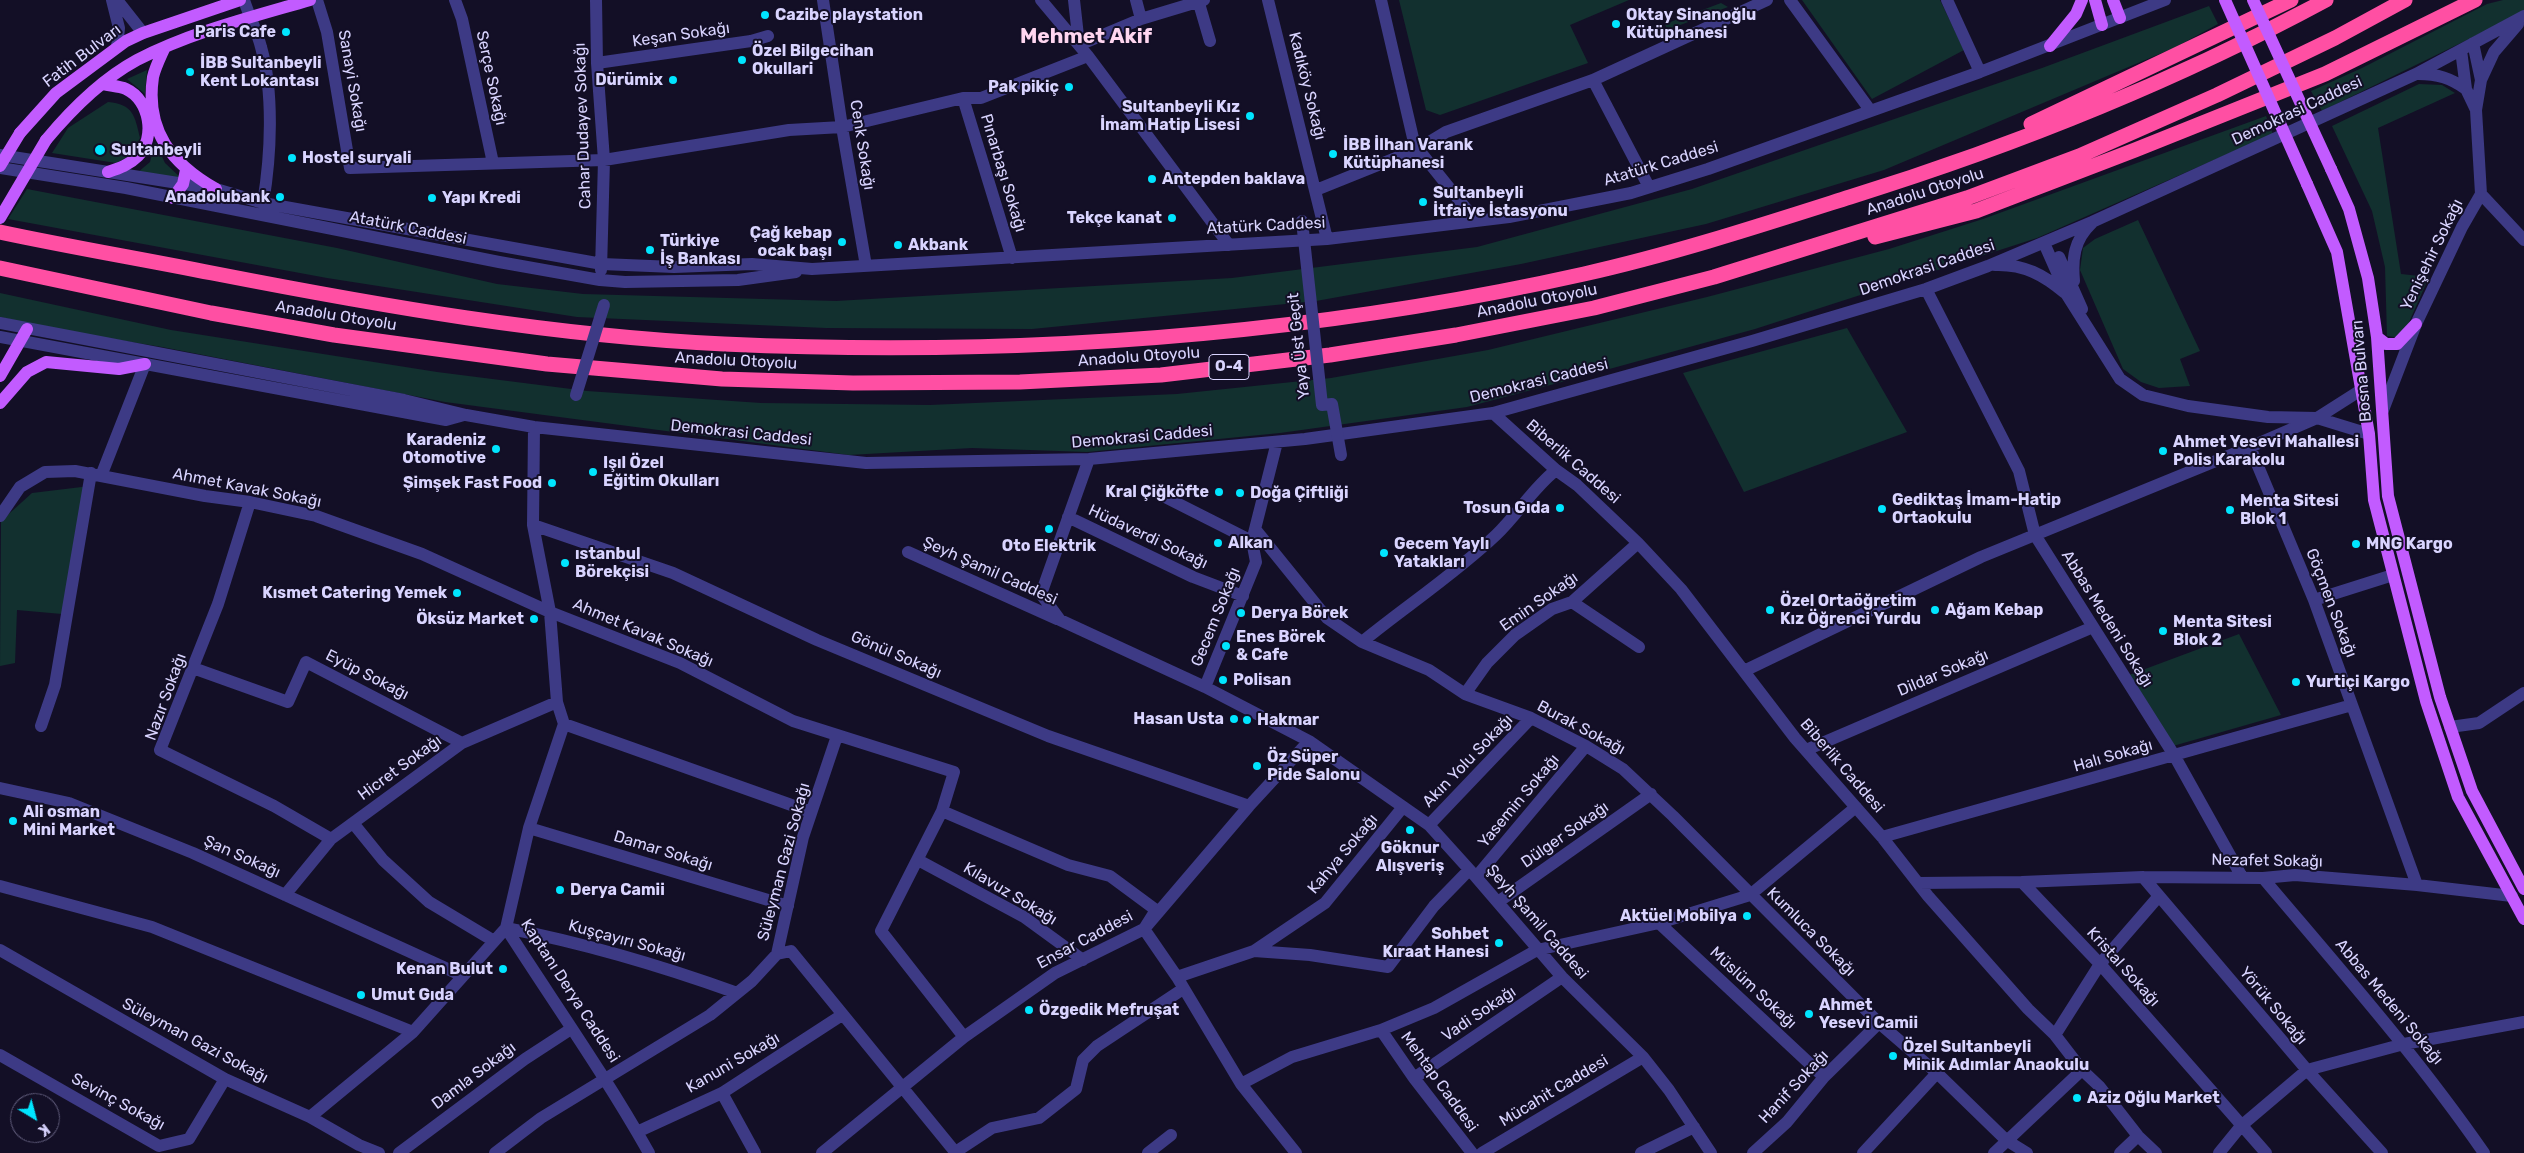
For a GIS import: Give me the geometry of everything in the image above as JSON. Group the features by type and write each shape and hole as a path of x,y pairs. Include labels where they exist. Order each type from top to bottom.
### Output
{"highway":[{"path":"1928,173 2291,0"},
{"name":"Anadolu Otoyolu","path":"0,232 316,293 574,332 721,344 855,347 1010,346 1158,338 1272,326 1450,299 1586,273 1758,226 1928,173 2058,124 2195,67 2326,0"},
{"name":"Anadolu Otoyolu","path":"0,268 211,313 343,336 547,364 722,379 853,384 1020,382 1161,375 1330,355 1456,335 1585,310 1714,277 1967,198 2079,156 2217,95 2335,38 2405,0"},
{"path":"1714,277 1976,211 2326,74 2475,0"}],"main road":[{"name":"Fatih Bulvarı","path":"0,167 20,133 56,93 117,47 143,33 242,0"},
{"path":"0,218 46,140 67,115 103,84 136,61 164,49 250,18 310,0"},
{"path":"2050,46 2076,14 2082,0"},
{"path":"2095,0 2102,25"},
{"path":"2113,0 2120,18"},
{"name":"Bosna Bulvarı","path":"2225,0 2337,252 2369,434 2374,500 2426,701 2458,797 2524,919"},
{"name":"Bosna Bulvarı","path":"2253,0 2349,209 2368,278 2377,337 2388,496 2440,697 2472,791 2524,889"},
{"path":"164,49 153,76 152,100 156,124 170,154 186,170 216,189"},
{"path":"103,84 126,89 135,96 145,110 148,123 148,139 140,154 127,165 108,172"},
{"path":"173,198 183,184 186,170"},
{"path":"2377,337 2386,344 2397,344 2416,324"},
{"path":"0,376 27,329"},
{"path":"0,403 27,372 46,362 119,369 145,364"}],"street":[{"path":"112,0 119,28 117,47"},
{"path":"117,0 143,33"},
{"path":"242,0 261,46 268,86 268,155 263,203"},
{"name":"Sanayi Sokağı","path":"317,0 328,32 350,168 493,163"},
{"name":"Serçe Sokağı","path":"455,0 462,19 493,163"},
{"name":"Cahar Dudayev Sokağı","path":"596,0 597,62 604,160 600,280"},
{"name":"Cenk Sokağı","path":"823,0 842,127 866,266"},
{"path":"1041,0 1088,56 1228,245"},
{"path":"1074,0 1079,46"},
{"path":"1136,0 1141,19"},
{"name":"Kadıköy Sokağı","path":"1268,0 1327,239"},
{"path":"1381,0 1413,138 1418,149 1476,221"},
{"path":"1316,190 1418,149 1446,132 1593,80 1767,0"},
{"path":"1790,0 1870,110"},
{"path":"1947,0 1980,72"},
{"name":"Atatürk Caddesi","path":"0,167 126,188 499,262 600,280 625,282 738,280 812,269 1327,239 1518,215 1631,193 1708,169 1980,72 2165,0"},
{"path":"1079,46 1141,19 1200,1 1210,41"},
{"path":"2480,80 2505,37 2524,17"},
{"name":"Demokrasi Caddesi","path":"0,323 404,400 466,415 534,427 866,463 1089,459 1277,442 1493,413 1752,341 1926,289 2048,242 2092,222 2416,74 2524,17"},
{"name":"Keşan Sokağı","path":"597,62 751,41 768,36"},
{"name":"Yenişehir Sokağı","path":"2383,410 2416,324 2462,227 2481,194 2476,110 2480,80 2473,43"},
{"name":"Yenişehir Sokağı","path":"2461,50 2466,89 2476,110"},
{"path":"493,163 604,160 789,130 842,127 962,98 981,98 1088,56"},
{"path":"2416,74 2434,74 2450,78 2466,89"},
{"path":"1593,80 1649,187"},
{"name":"Pınarbaşı Sokağı","path":"962,98 1012,258"},
{"name":"Atatürk Caddesi","path":"0,155 216,189 263,203 602,264 674,267 752,264 812,269"},
{"path":"2481,194 2524,240"},
{"name":"Yaya Üst Geçit","path":"1302,221 1322,406 1332,404 1341,455"},
{"path":"2071,292 2074,251 2081,235 2092,222"},
{"path":"2048,242 2093,337 2120,378 2142,396 2188,406 2268,417 2317,418 2369,434"},
{"path":"1988,266 2024,268 2044,276 2071,292"},
{"name":"Abbas Medeni Sokağı","path":"1926,289 2018,472 2035,535 2174,755 2242,877"},
{"path":"576,395 604,305"},
{"path":"0,337 446,420 466,415"},
{"path":"41,726 55,685 96,475 145,364"},
{"path":"1744,671 1981,557 2317,418 2361,390"},
{"name":"Biberlik Caddesi","path":"1493,413 1556,470 1577,485 1638,543 1681,589 1806,750 1882,837 1918,883 2022,1003 2055,1036 2082,1070 2100,1086 2138,1136 2156,1153"},
{"path":"534,427 533,525 550,612 558,702 564,724 811,812"},
{"name":"Gecem Sokağı","path":"1205,687 1256,562 1254,535 1277,442"},
{"name":"Göçmen Sokağı","path":"2250,447 2314,600 2417,885"},
{"path":"1060,620 1041,594 1089,459"},
{"path":"1362,642 1400,611 1459,568 1498,533 1542,481 1556,470"},
{"name":"Ahmet Kavak Sokağı","path":"0,516 20,487 45,472 75,471 204,496 250,502 316,516 422,554 550,612 680,663 793,720 837,736 954,772 942,811 881,930 964,1037"},
{"path":"1157,493 1254,535"},
{"name":"Nazır Sokağı","path":"250,502 218,604 160,750 274,806 331,839"},
{"name":"Hüdaverdi Sokağı","path":"1068,517 1193,577 1243,596"},
{"name":"Gönül Sokağı","path":"533,525 673,573 817,640 1048,736 1250,806"},
{"name":"Burak Sokağı","path":"1254,535 1327,618 1362,642 1429,670 1465,694 1531,718 1586,746 1623,770 1651,794 1750,894"},
{"name":"Emin Sokağı","path":"1465,694 1487,663 1515,635 1552,609 1572,602 1638,543"},
{"name":"Şeyh Şamil Caddesi","path":"908,552 1205,687 1309,741 1429,825 1498,902 1537,950 1643,1057 1711,1153"},
{"path":"2314,600 2393,575"},
{"path":"1572,602 1639,647"},
{"name":"Dildar Sokağı","path":"1806,750 2093,627"},
{"name":"Eyüp Sokağı","path":"193,668 288,702 306,662 462,743"},
{"path":"2450,727 2479,723 2524,693"},
{"name":"Hicret Sokağı","path":"285,895 331,839 462,743 558,702"},
{"name":"Halı Sokağı","path":"1882,837 2352,705"},
{"name":"Akın Yolu Sokağı","path":"1429,825 1531,718"},
{"name":"Kaptanı Derya Caddesi","path":"564,724 529,828 506,928 571,1029 605,1077 649,1153"},
{"name":"Süleyman Gazi Sokağı","path":"495,1153 541,1118 605,1077 710,1015 752,981 776,954 811,812 837,736"},
{"name":"Ensar Caddesi","path":"822,1153 964,1037 1054,973 1144,929 1309,741"},
{"name":"Yasemin Sokağı","path":"1254,951 1310,955 1388,967 1434,906 1472,873 1586,746"},
{"name":"Şan Sokağı","path":"0,788 69,803 193,853 463,976"},
{"name":"Dülger Sokağı","path":"1498,902 1651,794"},
{"name":"Kahya Sokağı","path":"1254,951 1325,903 1403,807"},
{"path":"1241,1084 1292,1057 1381,1030 1434,1008 1537,950 1660,923 1750,894 1856,807"},
{"path":"942,811 1068,865 1110,876 1156,910 1144,929 1177,978 1241,1084 1296,1153"},
{"path":"353,822 383,860 429,902 494,941"},
{"name":"Damar Sokağı","path":"529,828 788,906"},
{"name":"Kılavuz Sokağı","path":"918,860 1024,917 1083,960"},
{"name":"Nezafet Sokağı","path":"2022,882 2143,877 2262,878 2295,875 2417,885 2512,896"},
{"name":"Yörük Sokağı","path":"2143,877 2307,1070 2382,1153"},
{"name":"Abbas Medeni Sokağı","path":"2262,878 2404,1044 2444,1094 2484,1153"},
{"path":"1918,883 2022,882"},
{"name":"Kristal Sokağı","path":"2022,882 2100,964 2266,1153"},
{"path":"0,886 152,927 413,1032"},
{"name":"Kumluca Sokağı","path":"1750,894 1879,1023 1937,1073 2006,1140 2027,1153"},
{"path":"2055,1036 2100,964 2159,896"},
{"name":"Müslüm Sokağı","path":"1660,923 1824,1076"},
{"path":"310,1117 413,1032 506,928"},
{"name":"Kuşçayırı Sokağı","path":"506,928 618,955 686,974 737,993"},
{"name":"Süleyman Gazi Sokağı","path":"0,950 225,1079 310,1117 359,1145 380,1153"},
{"path":"776,954 791,951 842,1015 904,1087 955,1153 992,1128 1039,1118 1076,1089 1083,1060 1097,1046 1183,990"},
{"path":"1177,978 1254,951"},
{"name":"Vadi Sokağı","path":"1414,1078 1562,977"},
{"name":"Kanuni Sokağı","path":"637,1132 722,1093 842,1015"},
{"path":"2219,1153 2241,1126 2307,1070 2404,1044 2524,1022"},
{"name":"Hanif Sokağı","path":"1753,1153 1786,1122 1824,1076 1879,1023"},
{"name":"Damla Sokağı","path":"399,1153 525,1058 571,1029"},
{"name":"Mehtap Caddesi","path":"1381,1030 1414,1078 1472,1153"},
{"name":"Sevinç Sokağı","path":"0,1056 159,1146 189,1139 225,1079"},
{"name":"Mücahit Caddesi","path":"1482,1153 1643,1057"},
{"path":"1994,1153 2082,1070"},
{"path":"1863,1153 1937,1073"},
{"path":"722,1093 755,1153"},
{"path":"1641,1153 1694,1127"},
{"path":"1148,1153 1171,1135"},
{"path":"2120,1153 2138,1136"}],"green space":[{"path":"1399,0 1629,0 1570,25 1588,63 1440,115 1426,110"},
{"path":"1802,0 1940,0 1964,50 1872,99"},
{"path":"2503,0 2524,0 2524,12 2322,111 2311,91 2362,68 2487,4"},
{"path":"1721,3 1728,7 1667,30 1665,24"},
{"path":"2209,6 2218,24 2176,47 1884,170 1706,224 1521,264 1316,301 1032,329 826,328 577,317 327,278 8,219 27,189 337,248 497,284 583,294 836,301 1232,278 1477,247 1692,189 2042,68"},
{"path":"147,70 145,94 127,79"},
{"path":"2419,84 2442,85 2455,93 2378,128 2401,274 2429,277 2402,338 2387,336 2385,267 2372,211 2332,126"},
{"path":"108,102 123,105 132,112 140,138 130,156 116,163 52,153 68,128"},
{"path":"2266,116 2273,134 2037,238 1755,329 1467,407 1280,433 1087,452 972,448 849,455 445,402 162,347 63,331 0,317 0,293 171,330 437,372 587,391 761,403 930,405 1177,394 1331,378 1488,350 1707,297 1889,249 1983,219"},
{"path":"155,142 165,163 181,178 137,173 150,162"},
{"path":"2138,220 2200,351 2180,359 2190,386 2159,388 2141,382 2123,369 2080,270 2083,248 2095,239"},
{"path":"1847,328 1907,432 1744,492 1683,373"},
{"path":"90,486 62,614 17,610 15,663 0,666 1,521 32,493"},
{"path":"2239,634 2281,715 2173,746 2129,675"}],"place":[{"name":"Cazibe playstation","path":"765,15"},
{"name":"Oktay Sinanoğlu Kütüphanesi","path":"1616,24"},
{"name":"Paris Cafe","path":"286,32"},
{"name":"Özel Bilgecihan Okullari","path":"742,60"},
{"name":"İBB Sultanbeyli Kent Lokantası","path":"190,72"},
{"name":"Dürümix","path":"673,80"},
{"name":"Pak pikiç","path":"1069,87"},
{"name":"Sultanbeyli Kız İmam Hatip Lisesi","path":"1250,116"},
{"name":"Sultanbeyli","path":"100,150"},
{"name":"İBB İlhan Varank Kütüphanesi","path":"1333,154"},
{"name":"Hostel suryali","path":"292,158"},
{"name":"Antepden baklava","path":"1152,179"},
{"name":"Anadolubank","path":"280,197"},
{"name":"Yapı Kredi","path":"432,198"},
{"name":"Sultanbeyli İtfaiye İstasyonu","path":"1423,202"},
{"name":"Tekçe kanat","path":"1172,218"},
{"name":"Çağ kebap ocak başı","path":"842,242"},
{"name":"Akbank","path":"898,245"},
{"name":"Türkiye İş Bankası","path":"650,250"},
{"name":"Karadeniz Otomotive","path":"496,449"},
{"name":"Ahmet Yesevi Mahallesi Polis Karakolu","path":"2163,451"},
{"name":"Işıl Özel Eğitim Okulları","path":"593,472"},
{"name":"Şimşek Fast Food","path":"552,483"},
{"name":"Kral Çiğköfte","path":"1219,492"},
{"name":"Doğa Çiftliği","path":"1240,493"},
{"name":"Tosun Gıda","path":"1560,508"},
{"name":"Gediktaş İmam-Hatip Ortaokulu","path":"1882,509"},
{"name":"Menta Sitesi Blok 1","path":"2230,510"},
{"name":"Oto Elektrik","path":"1049,529"},
{"name":"Alkan","path":"1218,543"},
{"name":"MNG Kargo","path":"2356,544"},
{"name":"Gecem Yaylı Yatakları","path":"1384,553"},
{"name":"ıstanbul Börekçisi","path":"565,563"},
{"name":"Kısmet Catering Yemek","path":"457,593"},
{"name":"Özel Ortaöğretim Kız Öğrenci Yurdu","path":"1770,610"},
{"name":"Ağam Kebap","path":"1935,610"},
{"name":"Derya Börek","path":"1241,613"},
{"name":"Öksüz Market","path":"534,619"},
{"name":"Menta Sitesi Blok 2","path":"2163,631"},
{"name":"Enes Börek & Cafe","path":"1226,646"},
{"name":"Polisan","path":"1223,680"},
{"name":"Yurtiçi Kargo","path":"2296,682"},
{"name":"Hasan Usta","path":"1234,719"},
{"name":"Hakmar","path":"1247,720"},
{"name":"Öz Süper Pide Salonu","path":"1257,766"},
{"name":"Ali osman Mini Market","path":"13,821"},
{"name":"Göknur Alışveriş","path":"1410,830"},
{"name":"Derya Camii","path":"560,890"},
{"name":"Aktüel Mobilya","path":"1747,916"},
{"name":"Sohbet Kıraat Hanesi","path":"1499,943"},
{"name":"Kenan Bulut","path":"503,969"},
{"name":"Umut Gıda","path":"361,995"},
{"name":"Özgedik Mefruşat","path":"1029,1010"},
{"name":"Ahmet Yesevi Camii","path":"1809,1014"},
{"name":"Özel Sultanbeyli Minik Adımlar Anaokulu","path":"1893,1056"},
{"name":"Aziz Oğlu Market","path":"2077,1098"}],"district":[{"name":"Mehmet Akif","path":"1086,37"}]}
